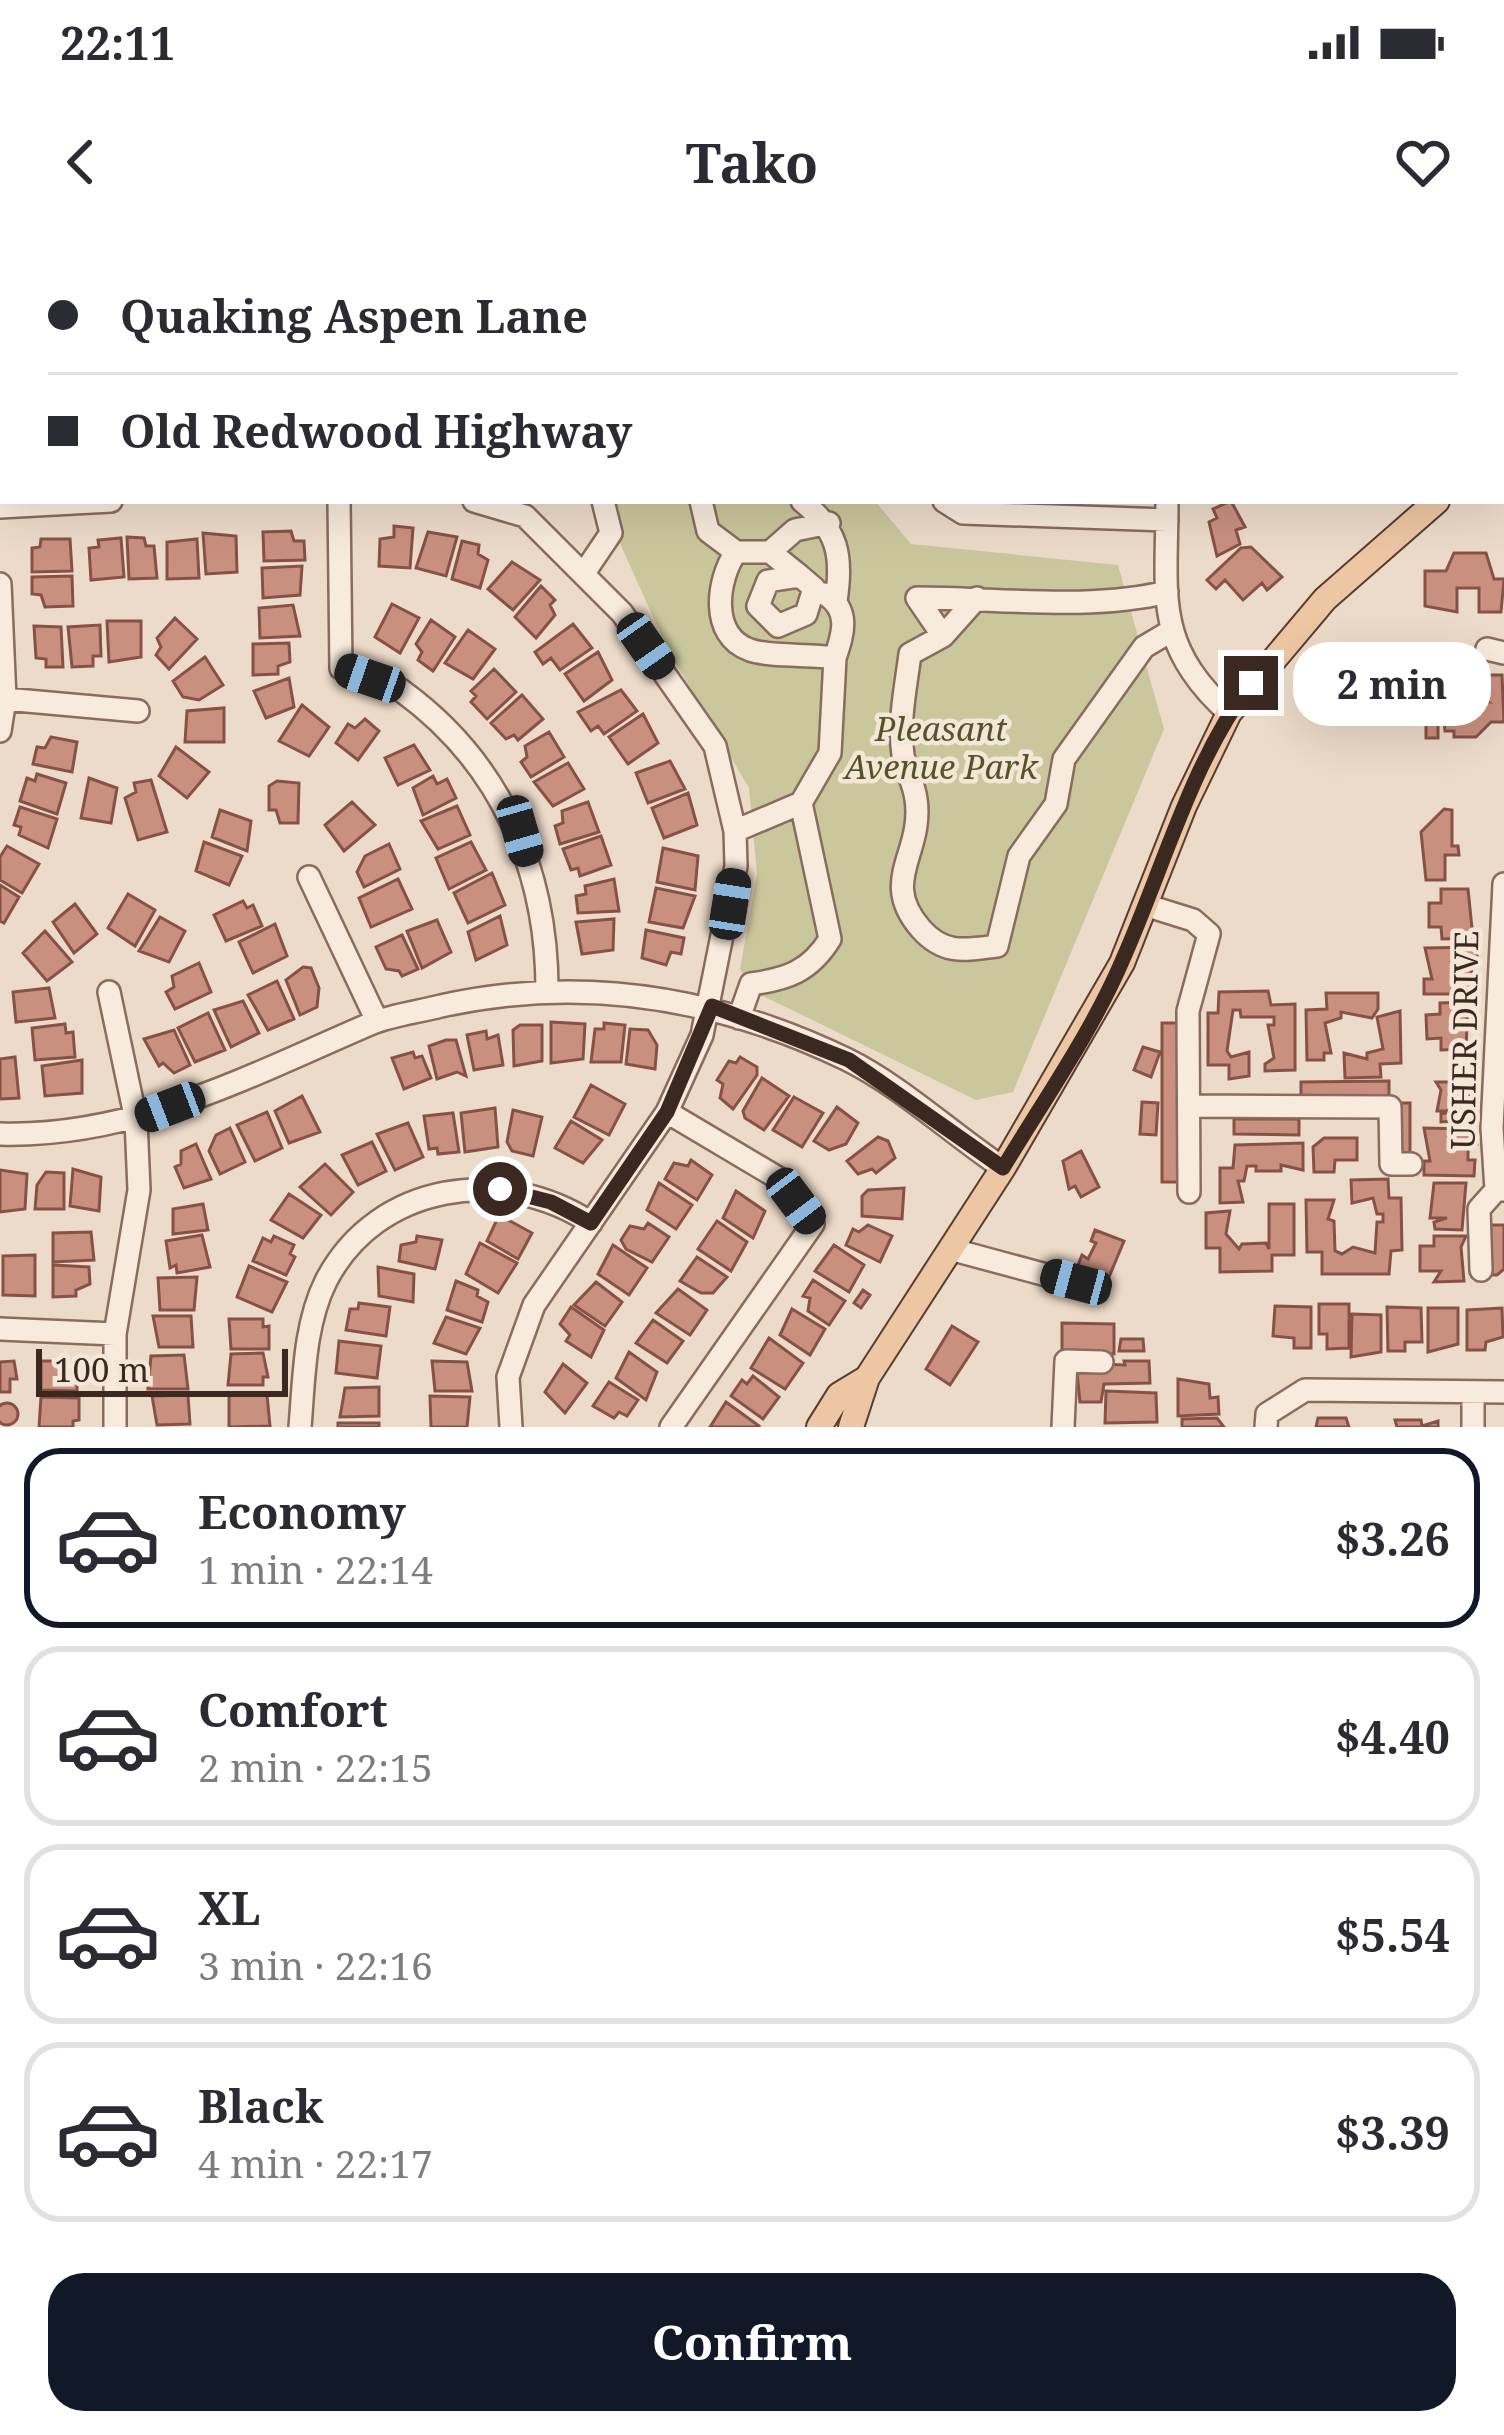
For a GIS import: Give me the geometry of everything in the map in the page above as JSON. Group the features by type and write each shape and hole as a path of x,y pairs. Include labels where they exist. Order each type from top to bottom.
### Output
{"main road":[{"path":"851,1427 867,1378 1003,1168 1122,963 1229,713 1273,654 1325,598 1434,504"},
{"path":"819,1427 839,1395 867,1378"}],"street":[{"path":"0,507 56,504"},
{"path":"339,504 341,668 399,688 472,755 520,831 538,895 547,990"},
{"path":"484,504 525,517 622,613 715,746 735,830 736,866 712,1006 667,1112 534,1305 508,1377 511,1427"},
{"path":"584,573 611,533 604,504"},
{"path":"702,504 708,531 736,552 770,552 836,601"},
{"path":"735,830 801,803 830,753 835,658 846,627 836,601 842,562 829,523 806,504"},
{"path":"949,504 963,513 1016,508 1167,510 1167,592 1178,656 1197,684 1229,713"},
{"path":"770,552 795,530 829,523"},
{"path":"736,552 725,568 717,602 736,643 754,653 770,650 835,658"},
{"path":"778,626 758,606 768,580 807,582"},
{"path":"770,650 778,626 806,614 807,582"},
{"path":"0,584 5,699 0,731"},
{"path":"944,636 917,598 1127,601 1167,592"},
{"path":"977,598 944,636 910,654 903,754 916,800 916,826 901,886 902,908 933,943 957,952 997,946 1018,856 1056,804 1064,759 1144,647 1171,631"},
{"path":"5,699 138,712"},
{"path":"739,1018 751,984 785,979 815,964 830,939 801,803"},
{"path":"309,877 377,1021"},
{"name":"USHER DRIVE","path":"1500,1190 1492,1127 1504,884"},
{"path":"1145,905 1193,920 1209,934 1187,1010 1189,1192"},
{"path":"0,1134 70,1132 136,1120 273,1068 377,1021 547,990 652,996 712,1006 849,1060 1003,1168"},
{"path":"110,992 136,1120 139,1190 115,1334 115,1427"},
{"path":"1189,1106 1390,1108 1391,1164 1411,1164"},
{"path":"667,1112 778,1178 813,1224 671,1427"},
{"path":"300,1427 307,1347 326,1282 358,1238 375,1226 410,1202 474,1186 526,1193 591,1223"},
{"path":"1480,1270 1479,1209 1500,1190"},
{"path":"950,1250 1076,1282"},
{"path":"0,1329 115,1334"},
{"path":"1063,1427 1066,1361 1102,1362"},
{"path":"1266,1427 1267,1414 1304,1390 1504,1392"},
{"path":"1473,1392 1473,1427"}],"green space":[{"name":"Pleasant Avenue Park","path":"602,504 878,504 911,544 1118,565 1164,729 1013,1092 976,1100 751,990 740,969 757,874 749,788 668,650"}],"building":[{"path":"1233,504 1245,527 1236,530 1240,544 1217,556 1209,522 1217,518 1213,509"},
{"path":"394,526 413,528 410,568 379,566 380,539 394,537"},
{"path":"291,531 294,541 304,541 305,560 264,561 263,532"},
{"path":"428,532 457,537 446,576 416,568"},
{"path":"203,533 236,536 237,572 206,574"},
{"path":"127,537 144,538 146,546 154,546 157,578 129,579"},
{"path":"121,538 124,577 91,580 89,548 99,547 98,540"},
{"path":"41,539 70,539 72,571 32,572 32,548 40,547"},
{"path":"197,539 199,578 167,579 167,542"},
{"path":"462,541 479,545 478,554 488,560 480,588 452,579"},
{"path":"1251,547 1282,577 1267,590 1262,583 1243,600 1225,580 1216,589 1207,580 1241,548"},
{"path":"1454,553 1486,553 1494,579 1504,579 1501,612 1479,612 1479,588 1457,588 1457,612 1425,606 1425,571 1446,571"},
{"path":"512,562 540,580 513,610 488,589"},
{"path":"302,566 300,595 263,598 262,568"},
{"path":"72,576 73,606 45,607 41,595 32,594 32,577"},
{"path":"541,586 555,600 550,605 555,615 536,638 515,617"},
{"path":"392,604 419,618 400,653 375,637"},
{"path":"293,605 300,636 260,638 259,608"},
{"path":"175,618 197,639 169,669 156,655 161,647 157,638"},
{"path":"431,620 455,637 433,671 418,660 422,652 416,644"},
{"path":"107,621 141,621 141,657 109,662"},
{"path":"573,624 592,648 560,670 551,658 543,664 535,652"},
{"path":"100,625 101,656 93,656 93,666 72,667 68,627"},
{"path":"34,626 61,627 63,667 46,667 46,659 36,658"},
{"path":"468,630 495,649 473,679 445,663"},
{"path":"289,643 290,662 278,666 278,674 253,675 253,644"},
{"path":"598,652 612,680 584,701 565,674"},
{"path":"205,657 223,685 199,700 183,697 173,681"},
{"path":"494,669 516,692 487,719 471,702 476,696 471,691"},
{"path":"1479,675 1502,675 1504,722 1491,722 1476,737 1454,737 1454,731 1445,731 1444,720 1438,720 1438,738 1426,738 1426,702 1436,702 1436,676 1455,676 1458,707 1478,707 1478,702 1488,702 1480,697"},
{"path":"289,678 294,707 266,718 254,691"},
{"path":"621,690 637,711 604,734 598,726 591,731 578,712"},
{"path":"522,695 543,719 518,740 514,735 506,739 491,723"},
{"path":"302,705 329,727 309,756 279,741"},
{"path":"224,708 224,742 185,742 187,711"},
{"path":"643,714 658,743 628,764 609,737"},
{"path":"365,719 379,731 358,760 336,743 348,724 355,728"},
{"path":"549,732 564,757 531,777 521,762 527,757 525,746"},
{"path":"51,737 77,742 72,772 33,764 37,747 45,748"},
{"path":"414,745 430,770 398,785 385,758"},
{"path":"176,747 209,772 187,798 159,776"},
{"path":"670,761 685,789 648,803 636,773"},
{"path":"568,763 584,789 553,806 534,782"},
{"path":"37,774 66,783 57,814 20,801 27,778 35,781"},
{"path":"433,776 437,784 447,779 456,798 423,815 413,788"},
{"path":"89,778 117,788 111,823 81,818"},
{"path":"151,780 167,832 138,840 125,798 136,792 134,783"},
{"path":"277,781 299,783 298,823 280,823 276,810 269,810 269,786"},
{"path":"688,793 697,825 664,838 652,808"},
{"path":"352,802 375,825 344,851 325,825"},
{"path":"588,802 599,832 560,844 555,826 563,823 562,811"},
{"path":"457,806 470,835 438,849 421,821"},
{"path":"20,807 57,819 48,848 19,835 21,827 14,825"},
{"path":"1444,809 1452,810 1452,846 1458,846 1459,855 1445,855 1445,880 1426,880 1421,832"},
{"path":"220,810 251,821 247,851 212,837"},
{"path":"601,836 611,865 580,876 578,868 571,870 563,849"},
{"path":"204,842 242,856 229,885 196,871"},
{"path":"471,842 486,870 449,889 436,858"},
{"path":"389,844 400,869 364,887 357,872 365,856"},
{"path":"7,846 39,864 22,893 0,880 0,857"},
{"path":"663,848 698,856 695,890 657,882"},
{"path":"492,873 505,905 468,923 454,893"},
{"path":"398,879 412,909 371,927 359,898"},
{"path":"614,879 619,911 578,913 576,896 586,894 585,886"},
{"path":"0,885 19,897 4,923 0,921"},
{"path":"656,888 695,896 683,928 649,922"},
{"path":"1441,889 1468,889 1473,938 1442,939 1441,927 1429,927 1429,903 1441,903"},
{"path":"128,894 155,910 135,946 108,928"},
{"path":"243,901 247,908 253,905 262,926 226,941 214,915"},
{"path":"75,904 97,934 74,953 53,922"},
{"path":"500,916 507,945 476,960 468,932"},
{"path":"160,917 185,931 169,962 139,951"},
{"path":"614,919 613,950 582,954 576,922"},
{"path":"437,920 451,952 422,968 407,931"},
{"path":"275,924 287,956 253,973 239,942"},
{"path":"646,930 684,938 681,954 671,952 666,965 642,958"},
{"path":"45,931 72,962 47,981 23,953"},
{"path":"402,935 418,969 402,976 386,969 376,947"},
{"path":"1477,947 1477,962 1470,962 1475,994 1424,994 1424,979 1432,979 1425,948"},
{"path":"199,963 211,992 175,1009 166,992 174,987 172,976"},
{"path":"303,967 311,968 319,988 317,1007 300,1015 286,980"},
{"path":"277,981 294,1019 268,1030 248,995"},
{"path":"49,988 55,1018 16,1022 13,992"},
{"path":"1268,991 1271,1005 1295,1004 1295,1070 1265,1071 1265,1064 1274,1058 1268,1025 1274,1025 1274,1017 1241,1017 1240,1010 1233,1010 1227,1051 1231,1057 1249,1052 1249,1076 1229,1079 1229,1065 1208,1065 1208,1013 1218,1013 1219,992"},
{"path":"1326,993 1378,993 1378,1009 1372,1018 1341,1012 1341,1018 1325,1023 1331,1053 1324,1053 1324,1060 1307,1060 1306,1010 1327,1009"},
{"path":"243,1001 259,1033 231,1047 214,1010"},
{"path":"1468,1002 1466,1049 1441,1050 1441,1038 1427,1039 1426,1015 1440,1014 1440,1003"},
{"path":"1400,1011 1401,1063 1380,1064 1381,1077 1345,1078 1344,1053 1367,1059 1367,1053 1383,1049 1377,1017"},
{"path":"208,1013 225,1050 195,1062 178,1028"},
{"path":"551,1022 585,1024 583,1059 551,1063"},
{"path":"604,1023 625,1025 621,1062 591,1062 595,1029 604,1029"},
{"path":"1162,1023 1178,1023 1178,1182 1162,1182"},
{"path":"65,1024 66,1033 73,1032 75,1057 35,1060 32,1028"},
{"path":"520,1025 542,1025 542,1061 514,1066 513,1030"},
{"path":"630,1029 648,1030 657,1045 655,1069 626,1064"},
{"path":"174,1030 190,1065 174,1073 163,1063 159,1066 144,1039"},
{"path":"486,1031 487,1039 498,1035 503,1065 474,1070 467,1035"},
{"path":"456,1040 466,1076 457,1072 437,1079 429,1046"},
{"path":"1143,1047 1160,1052 1151,1077 1134,1070"},
{"path":"413,1052 415,1058 422,1056 431,1078 404,1089 392,1058"},
{"path":"15,1057 19,1098 0,1099 0,1059"},
{"path":"740,1057 757,1067 757,1075 733,1109 720,1098 723,1084 717,1080 729,1061 736,1063"},
{"path":"82,1060 82,1093 45,1096 42,1066"},
{"path":"762,1078 789,1096 764,1130 745,1118 743,1111"},
{"path":"1389,1081 1389,1097 1301,1098 1301,1082"},
{"path":"1436,1082 1468,1082 1469,1120 1441,1122 1441,1114 1454,1111 1437,1111 1441,1090"},
{"path":"591,1085 625,1104 609,1135 574,1117"},
{"path":"302,1096 320,1132 289,1143 275,1111"},
{"path":"794,1097 823,1113 802,1147 773,1130"},
{"path":"1142,1102 1158,1103 1156,1135 1140,1134"},
{"path":"1394,1103 1410,1103 1410,1155 1394,1155"},
{"path":"837,1107 858,1123 846,1144 829,1150 814,1141"},
{"path":"495,1108 498,1147 465,1152 461,1113"},
{"path":"513,1110 542,1117 533,1156 512,1151 507,1142"},
{"path":"267,1112 282,1148 255,1161 237,1125"},
{"path":"453,1113 459,1152 438,1154 437,1148 429,1149 424,1116"},
{"path":"1234,1119 1299,1119 1299,1135 1234,1134"},
{"path":"571,1121 602,1140 583,1163 555,1148"},
{"path":"408,1123 423,1157 395,1170 377,1134"},
{"path":"230,1128 245,1162 220,1174 209,1151 216,1135"},
{"path":"1424,1128 1465,1129 1476,1135 1477,1144 1468,1144 1468,1160 1475,1160 1474,1176 1424,1175 1424,1161 1430,1161"},
{"path":"878,1137 888,1141 895,1158 876,1173 872,1169 858,1174 847,1161"},
{"path":"1324,1138 1357,1138 1357,1160 1335,1160 1334,1172 1314,1172 1313,1147"},
{"path":"372,1142 386,1171 358,1185 342,1155"},
{"path":"1303,1143 1303,1170 1281,1165 1281,1171 1256,1171 1256,1166 1247,1166 1244,1181 1238,1181 1243,1202 1220,1203 1220,1168 1233,1168 1235,1145"},
{"path":"196,1144 211,1179 184,1188 175,1167 181,1164 181,1151"},
{"path":"1081,1151 1099,1187 1081,1197 1075,1186 1069,1189 1063,1161"},
{"path":"691,1160 712,1175 697,1200 665,1179 674,1163 688,1166"},
{"path":"325,1164 353,1192 331,1215 300,1187"},
{"path":"73,1169 101,1177 99,1211 70,1206"},
{"path":"0,1170 27,1174 25,1209 0,1212"},
{"path":"46,1172 64,1173 64,1209 35,1209 37,1185"},
{"path":"1388,1179 1389,1198 1401,1198 1402,1250 1391,1251 1389,1274 1322,1274 1322,1252 1307,1252 1306,1200 1334,1200 1328,1219 1334,1221 1335,1251 1342,1254 1353,1247 1375,1253 1377,1222 1383,1222 1383,1214 1377,1214 1373,1198 1352,1203 1351,1180"},
{"path":"659,1183 692,1205 676,1229 647,1210"},
{"path":"1434,1183 1466,1183 1462,1230 1435,1229 1434,1222 1447,1218 1430,1218"},
{"path":"904,1188 902,1219 862,1216 862,1196 868,1190"},
{"path":"736,1191 765,1211 753,1238 723,1218"},
{"path":"289,1194 321,1215 303,1238 271,1220"},
{"path":"203,1204 208,1230 173,1234 173,1209"},
{"path":"1269,1204 1294,1204 1294,1255 1272,1255 1272,1271 1220,1272 1220,1248 1206,1248 1206,1213 1230,1211 1226,1234 1239,1249 1242,1244 1266,1243 1269,1249"},
{"path":"499,1215 532,1233 518,1259 487,1241"},
{"path":"717,1221 747,1242 731,1271 698,1249"},
{"path":"648,1223 669,1237 652,1262 626,1249 621,1240 630,1226 644,1229"},
{"path":"868,1225 892,1236 880,1262 846,1245 853,1229 859,1232"},
{"path":"1485,1225 1504,1225 1504,1269 1497,1275 1484,1275"},
{"path":"1095,1230 1124,1241 1106,1284 1074,1275 1082,1255 1088,1259 1096,1243 1091,1241"},
{"path":"91,1232 94,1260 53,1262 53,1233"},
{"path":"202,1235 210,1267 177,1273 176,1265 170,1268 166,1241"},
{"path":"274,1236 294,1245 290,1254 295,1257 286,1275 253,1261 263,1238 271,1242"},
{"path":"417,1236 442,1240 435,1269 399,1261 401,1245 416,1242"},
{"path":"1434,1236 1466,1236 1461,1247 1464,1281 1434,1282 1441,1271 1420,1271 1420,1246 1434,1246"},
{"path":"480,1243 517,1263 498,1293 466,1274"},
{"path":"613,1245 647,1268 629,1295 598,1274"},
{"path":"834,1245 864,1265 849,1292 815,1271"},
{"path":"35,1255 35,1296 3,1295 3,1256"},
{"path":"697,1257 727,1277 713,1293 701,1293 680,1281"},
{"path":"53,1265 89,1267 90,1284 76,1290 76,1296 53,1297"},
{"path":"249,1266 287,1282 272,1312 237,1297"},
{"path":"378,1267 414,1274 413,1302 379,1296"},
{"path":"197,1277 194,1310 160,1310 158,1278"},
{"path":"813,1280 845,1301 829,1325 808,1311 810,1298 803,1296"},
{"path":"456,1281 478,1290 477,1296 488,1302 482,1322 447,1310"},
{"path":"596,1282 622,1302 605,1326 574,1305"},
{"path":"678,1289 707,1310 690,1335 656,1313"},
{"path":"863,1290 870,1295 861,1308 854,1303"},
{"path":"359,1303 390,1307 386,1336 346,1330 350,1309 358,1309"},
{"path":"1319,1304 1349,1304 1349,1348 1327,1349 1327,1334 1319,1334"},
{"path":"1275,1306 1311,1307 1311,1348 1294,1348 1294,1338 1273,1336"},
{"path":"571,1307 604,1330 591,1357 566,1341 570,1335 560,1324"},
{"path":"1387,1307 1421,1308 1422,1342 1405,1342 1405,1351 1388,1351"},
{"path":"1428,1308 1458,1308 1458,1344 1428,1352"},
{"path":"1502,1308 1503,1337 1486,1342 1485,1350 1467,1350 1467,1310"},
{"path":"792,1309 825,1329 810,1355 780,1335"},
{"path":"1352,1314 1381,1315 1381,1352 1351,1357"},
{"path":"153,1316 191,1316 193,1347 159,1347"},
{"path":"446,1317 480,1328 466,1354 434,1343"},
{"path":"229,1319 263,1319 263,1327 269,1326 269,1349 231,1349"},
{"path":"653,1320 683,1341 667,1363 636,1343"},
{"path":"1062,1323 1114,1324 1114,1354 1062,1354"},
{"path":"952,1326 978,1342 950,1385 926,1369"},
{"path":"769,1338 803,1363 785,1389 751,1368"},
{"path":"1121,1339 1143,1339 1144,1351 1119,1351"},
{"path":"339,1341 381,1346 377,1378 336,1373"},
{"path":"629,1352 657,1372 646,1400 616,1378"},
{"path":"263,1353 268,1377 263,1377 263,1385 228,1385 231,1354"},
{"path":"184,1355 188,1389 148,1389 151,1356"},
{"path":"14,1361 17,1379 10,1379 10,1392 0,1392 0,1362"},
{"path":"41,1361 64,1361 66,1369 77,1372 77,1391 41,1390"},
{"path":"432,1361 467,1362 472,1391 435,1391"},
{"path":"1124,1361 1149,1361 1150,1383 1104,1384 1101,1402 1080,1402 1076,1363 1125,1365"},
{"path":"563,1364 587,1383 565,1413 545,1392"},
{"path":"753,1376 779,1397 763,1419 731,1396 742,1380 747,1384"},
{"path":"1178,1379 1209,1384 1210,1398 1218,1397 1219,1414 1178,1416"},
{"path":"609,1382 638,1400 627,1416 619,1412 614,1418 593,1406"},
{"path":"379,1387 379,1416 340,1417 345,1388"},
{"path":"1106,1391 1156,1393 1157,1422 1105,1423"},
{"path":"188,1395 190,1424 157,1425 152,1396"},
{"path":"229,1395 267,1395 270,1426 229,1427"},
{"path":"430,1396 470,1397 467,1427 431,1427"},
{"path":"41,1397 79,1398 79,1420 73,1421 73,1427 39,1427"},
{"path":"726,1402 759,1426 710,1427"},
{"path":"7,1403 18,1414 14,1421 7,1425 0,1421 0,1407"},
{"path":"1217,1418 1224,1427 1182,1427 1182,1419"},
{"path":"1318,1418 1346,1418 1349,1427 1316,1427"},
{"path":"1395,1420 1421,1420 1422,1426 1438,1421 1438,1427 1397,1427"},
{"path":"338,1423 379,1423 379,1427 338,1427"}],"route":[{"path":"500,1189 551,1202 591,1223 667,1112 712,1006 849,1060 1003,1168 1122,963 1184,806 1229,713 1251,683"}]}
